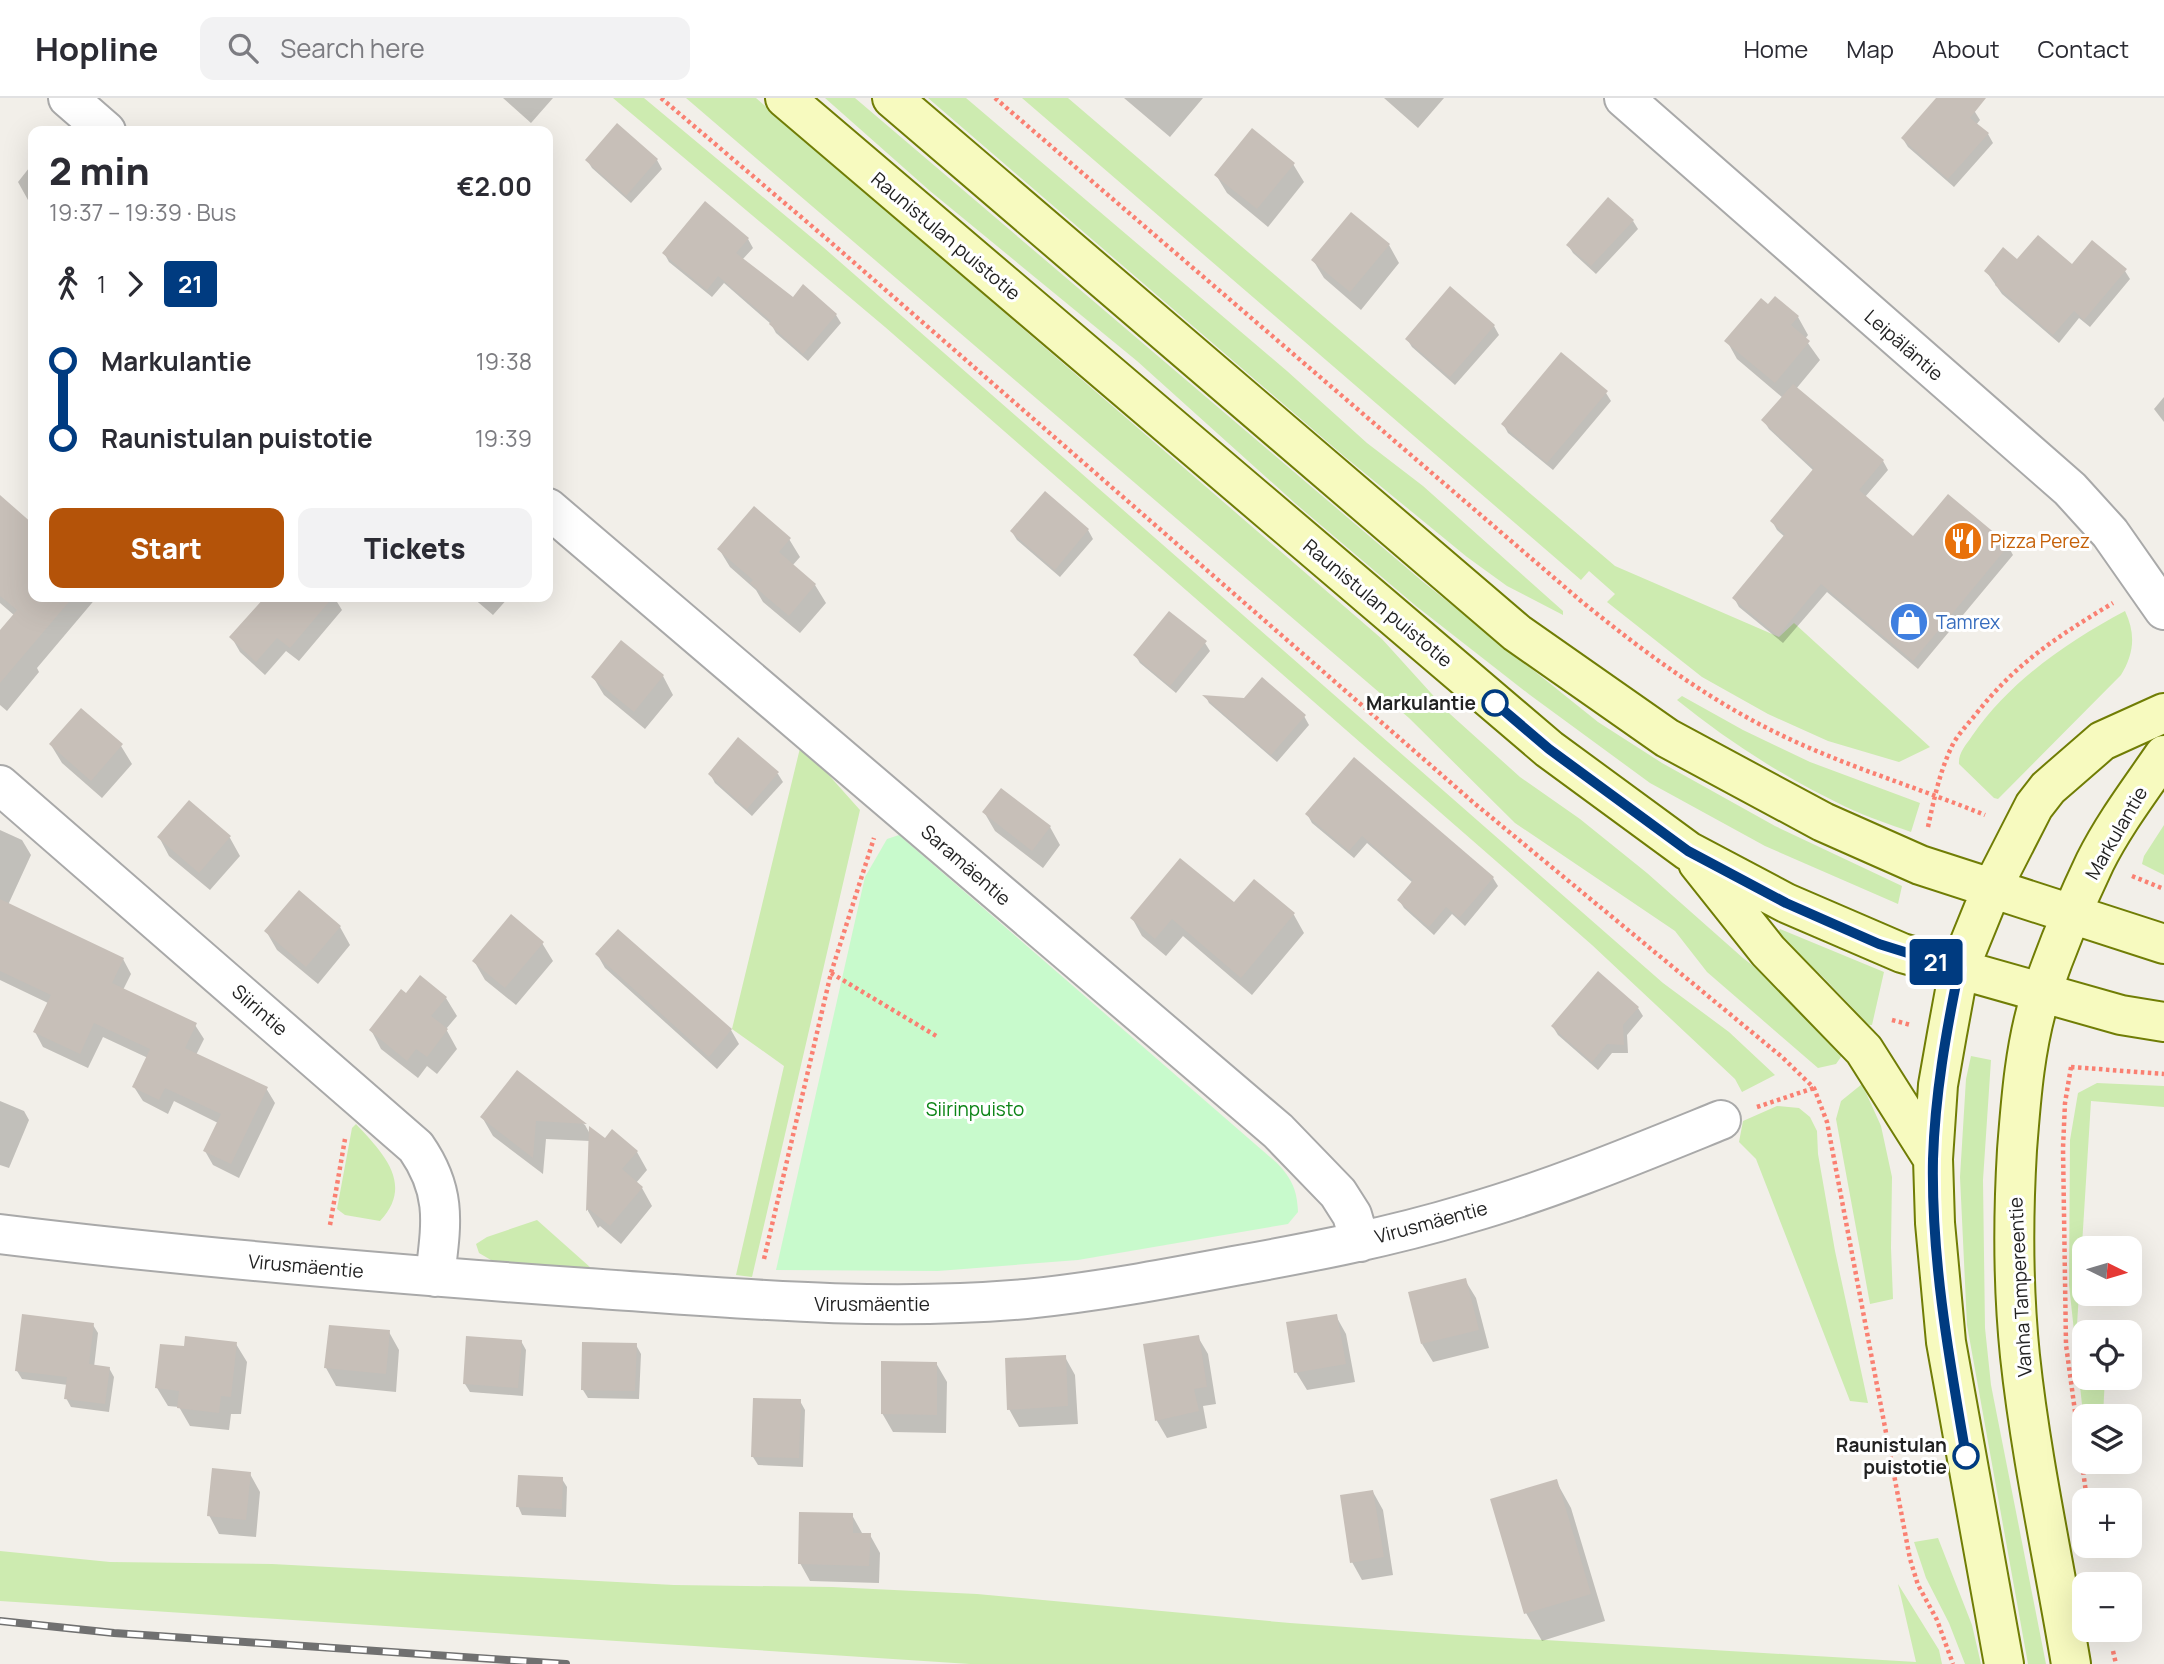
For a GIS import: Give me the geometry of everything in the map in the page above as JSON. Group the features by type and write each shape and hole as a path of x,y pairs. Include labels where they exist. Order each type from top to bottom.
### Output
{"main road":[{"name":"Raunistulan puistotie","path":"785,98 1549,749 1688,851 1786,903 1902,953 2121,1016 2164,1022"},
{"path":"892,98 1517,634 1599,692 1678,744 1823,822 1920,864 2164,944"},
{"path":"2004,1664 1946,1342 1935,1223 1933,1159 1938,1085 1959,969 1992,888 2034,806 2048,788 2102,741 2164,713"},
{"name":"Markulantie","path":"2073,914 2096,861 2120,819 2164,755"},
{"path":"1688,851 1768,951 1864,1051 1933,1159"},
{"name":"Vanha Tampereentie","path":"2071,1664 2026,1405 2020,1354 2015,1270 2015,1186 2027,1056 2042,993 2073,914"}],"street":[{"path":"68,98 100,126"},
{"name":"Leipäläntie","path":"1624,98 2070,489 2110,533 2155,597"},
{"name":"Saramäentie","path":"553,512 1278,1131 1338,1193 1352,1215 1360,1242"},
{"name":"Siirintie","path":"0,785 416,1147 434,1177 441,1220 435,1277"},
{"name":"Virusmäentie","path":"0,1234 247,1261 435,1277 812,1304 933,1305 1118,1288 1360,1242 1466,1214 1578,1177 1721,1120"}],"path":[{"path":"662,98 1474,803 1772,1048 1814,1088 1827,1122 1910,1559 1918,1586 1937,1620 1953,1664"},
{"path":"995,98 1627,639 1689,684 1782,736 1980,813"},
{"path":"1926,834 1935,796 1955,741 1998,686 2029,658 2066,631 2155,597"},
{"path":"763,1264 831,973 888,798"},
{"path":"2125,872 2164,889"},
{"path":"831,973 938,1037"},
{"path":"2074,1404 2066,1345 2063,1247 2063,1148 2065,1104 2071,1067 2164,1074"},
{"path":"1721,1120 1814,1088"},
{"path":"330,1225 353,1091"}],"green space":[{"path":"613,98 644,98 823,247 1663,983 1729,1032 1775,1075 1742,1092 1735,1079 1592,945 885,327"},
{"path":"686,98 756,98 1382,639 1450,714 1520,777 1580,819 1647,873 1743,958 1794,998 1843,1054 1836,1064 1818,1068 1707,972 1675,931 1515,823 1409,718"},
{"path":"825,98 855,98 1422,581 1598,722 1662,763 1775,826 1902,886 1898,904 1765,846 1650,783 1530,695 1416,606 1296,504 1137,361 930,191"},
{"path":"928,98 966,98 1287,371 1367,443 1423,486 1563,611 1563,615 1507,586 1467,557 1345,457"},
{"path":"1022,98 1068,98 1615,566 1779,637 1794,623 1930,747 1899,762 1828,741 1768,714 1702,677 1607,602 1615,594 1589,571 1581,580"},
{"path":"2125,611 2131,628 2132,644 2129,659 2121,675 1998,799 1994,798 1959,764 1965,746 1987,716 2022,680 2061,650"},
{"path":"1682,696 1743,730 1810,762 1920,803 1911,832 1846,807 1779,771 1737,745 1677,700"},
{"path":"801,744 860,810 752,1277 736,1275 784,1066 732,1029"},
{"path":"2164,825 2164,875 2142,864 2144,856"},
{"name":"Siirinpuisto","path":"899,835 1277,1163 1293,1185 1296,1197 1298,1212 1288,1224 1078,1260 938,1271 776,1270 865,877 887,839"},
{"path":"1780,929 1884,972 1872,1025 1777,934"},
{"path":"1971,1056 1991,1060 1983,1180 1985,1328 1991,1385 2046,1664 2028,1664 1967,1325 1960,1177 1966,1079"},
{"path":"2097,1083 2164,1086 2164,1107 2091,1101 2083,1236 2072,1236 2072,1306 2078,1306 2077,1320 2073,1320 2069,1285 2070,1140 2078,1093"},
{"path":"1862,1084 1881,1126 1892,1177 1893,1299 1870,1304 1836,1119 1841,1101"},
{"path":"1777,1106 1799,1108 1810,1117 1817,1131 1818,1154 1835,1251 1868,1403 1850,1401 1756,1159 1739,1142 1743,1121"},
{"path":"356,1124 384,1157 395,1181 395,1194 380,1221 345,1215 337,1209 352,1128"},
{"path":"537,1220 591,1268 570,1269 496,1263 479,1253 476,1244 487,1237"},
{"path":"2080,1390 2104,1390 2104,1404 2082,1404"},
{"path":"1938,1538 1972,1625 1981,1664 1965,1664 1949,1623 1926,1578 1914,1542"},
{"path":"0,1551 110,1562 272,1564 674,1585 832,1587 977,1594 1290,1623 1916,1662 1898,1584 1939,1650 1942,1664 970,1664 0,1601"}],"building":[{"path":"1936,98 1986,98 1970,118 1989,133 1948,179 1901,138"},
{"path":"617,123 658,159 626,196 585,160"},
{"path":"1252,128 1295,163 1257,209 1214,175"},
{"path":"1608,197 1634,220 1591,266 1566,245"},
{"path":"705,201 749,238 736,253 793,297 803,284 837,314 803,354 769,324 771,321 718,276 707,290 662,253"},
{"path":"1351,212 1390,244 1350,292 1311,260"},
{"path":"2038,235 2072,264 2092,240 2127,269 2084,320 2074,311 2053,335 1995,285 1997,282 1984,271 2003,247 2017,259"},
{"path":"1450,286 1495,325 1450,377 1405,339"},
{"path":"1775,296 1799,316 1791,325 1810,341 1775,383 1724,341 1761,298 1768,304"},
{"path":"1561,352 1608,391 1547,463 1501,424"},
{"path":"1793,384 1884,460 1859,490 1913,536 1948,494 2009,545 1913,661 1821,584 1778,636 1732,598 1785,534 1770,521 1814,468 1761,420"},
{"path":"1045,491 1089,529 1055,570 1010,531"},
{"path":"0,495 28,520 28,602 69,602 0,683 0,630 17,610 0,596"},
{"path":"754,506 791,538 779,552 816,584 789,616 750,583 753,580 717,549"},
{"path":"260,602 329,602 290,648 277,638 256,662 229,637"},
{"path":"1169,611 1207,641 1170,686 1133,655"},
{"path":"621,640 664,675 634,712 591,677"},
{"path":"1262,677 1306,715 1271,755 1202,695 1244,698"},
{"path":"81,708 123,744 91,781 49,744"},
{"path":"738,737 779,772 747,809 708,774"},
{"path":"1354,757 1494,877 1459,918 1446,907 1429,927 1397,900 1413,880 1362,836 1349,851 1305,814"},
{"path":"1001,788 1051,826 1032,851 982,812"},
{"path":"189,800 231,836 199,873 157,837"},
{"path":"1180,858 1234,902 1254,879 1295,913 1241,978 1172,919 1155,939 1130,918"},
{"path":"299,890 341,926 306,967 264,931"},
{"path":"0,899 124,958 112,983 197,1023 185,1048 268,1087 231,1164 203,1151 221,1114 165,1088 159,1100 132,1087 150,1049 94,1023 80,1054 33,1032 51,995 0,971"},
{"path":"511,914 544,942 505,988 472,961"},
{"path":"618,929 732,1029 709,1057 595,954"},
{"path":"1598,971 1639,1007 1623,1025 1624,1045 1607,1044 1592,1062 1551,1026"},
{"path":"420,975 447,997 431,1016 448,1029 427,1057 416,1049 407,1061 369,1030 401,989 406,993"},
{"path":"517,1070 587,1124 536,1121 533,1158 480,1117"},
{"path":"589,1126 605,1138 612,1129 638,1151 622,1169 643,1187 610,1226 589,1209 586,1211"},
{"path":"1466,1278 1479,1330 1421,1344 1408,1292"},
{"path":"22,1314 94,1323 89,1364 110,1367 105,1404 64,1399 67,1377 15,1371"},
{"path":"1337,1314 1346,1364 1294,1373 1286,1322"},
{"path":"329,1325 390,1330 386,1374 324,1368"},
{"path":"1199,1335 1207,1387 1194,1389 1199,1411 1155,1421 1143,1344"},
{"path":"185,1336 237,1342 231,1397 221,1396 219,1413 177,1408 179,1391 155,1388 160,1344 184,1346"},
{"path":"466,1336 522,1340 518,1388 463,1384"},
{"path":"582,1342 637,1343 635,1391 581,1390"},
{"path":"1066,1355 1068,1406 1007,1410 1005,1358"},
{"path":"881,1361 937,1362 937,1415 881,1414"},
{"path":"753,1398 801,1399 799,1458 751,1457"},
{"path":"212,1468 251,1472 246,1520 207,1516"},
{"path":"518,1475 563,1477 562,1509 516,1507"},
{"path":"1557,1479 1591,1594 1524,1614 1490,1499"},
{"path":"1373,1490 1384,1557 1350,1563 1340,1495"},
{"path":"799,1512 853,1513 853,1533 871,1533 869,1566 798,1564"}],"railway":[{"path":"0,1621 114,1633 566,1664"}],"bus line":[{"name":"21","path":"1495,703 1549,749 1688,851 1786,903 1879,944 1959,969 1938,1085 1933,1159 1935,1223 1946,1342 1966,1456"}],"place":[{"name":"Pizza Perez","path":"1963,541"},
{"name":"Tamrex","path":"1909,622"},
{"name":"Markulantie","path":"1495,703"},
{"name":"Raunistulan puistotie","path":"1966,1456"}]}
